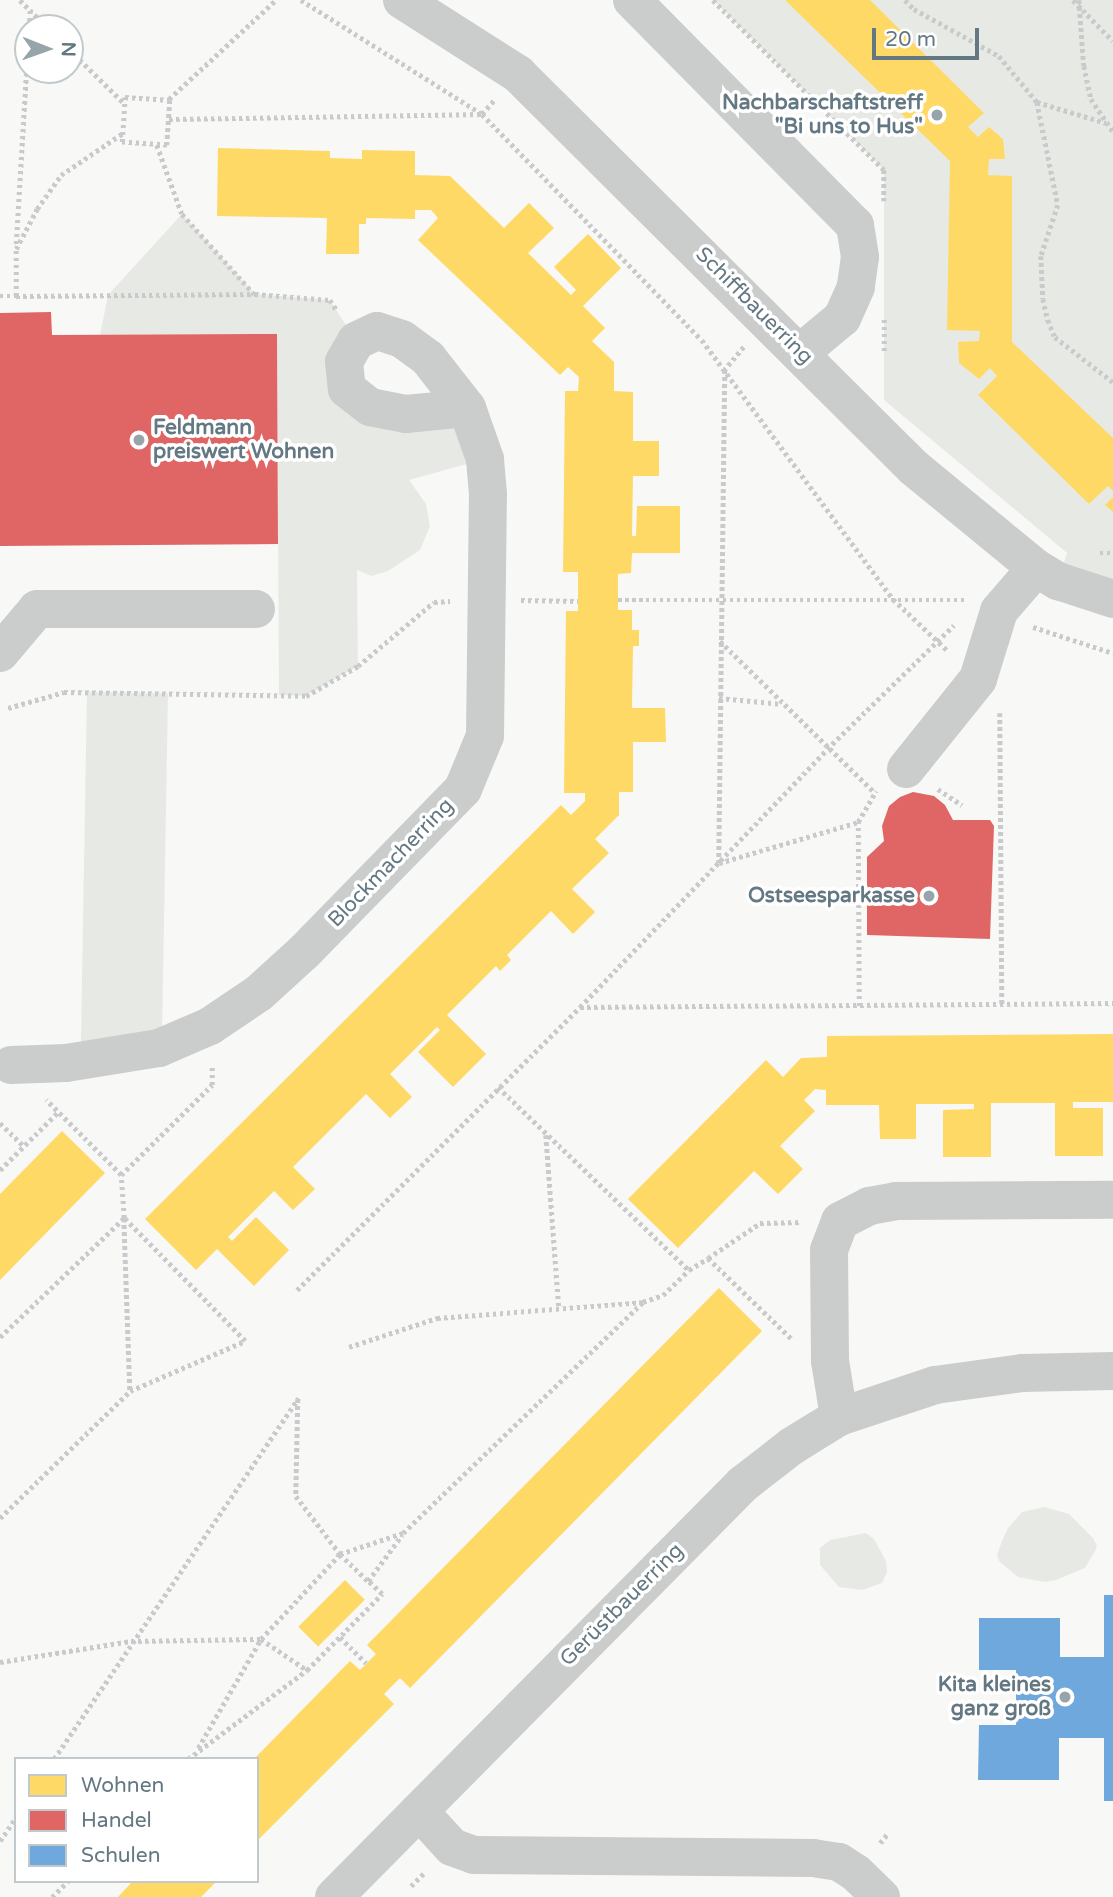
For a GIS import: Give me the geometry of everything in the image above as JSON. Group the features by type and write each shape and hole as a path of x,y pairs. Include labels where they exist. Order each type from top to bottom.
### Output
{"street":[{"name":"Schiffbauerring","path":"402,0 518,74 801,352 913,467 1036,568 1058,581 1113,598"},
{"path":"632,0 855,225 860,257 856,287 842,318 801,352"},
{"name":"Blockmacherring","path":"11,1065 66,1063 159,1048 210,1026 259,993 305,951 463,789 485,736 485,459 467,408 428,358 402,339 377,331 356,341"},
{"path":"356,341 344,362 347,389 370,407 405,414 467,408"},
{"path":"906,769 989,692 989,606 1036,568"},
{"path":"0,653 37,609 256,609"},
{"path":"839,1417 830,1361 829,1250 840,1221 869,1206 896,1200 1113,1200"},
{"name":"Gerüstbauerring","path":"334,1897 743,1484 792,1446 839,1417 935,1385 1023,1373 1113,1371"},
{"path":"419,1811 452,1846 474,1855 813,1858 839,1862 856,1873 881,1897"}],"path":[{"path":"20,0 34,14"},
{"path":"169,100 125,97 122,142 167,145 169,100 276,0"},
{"path":"301,0 482,114 702,340 893,599 989,692 1002,1004"},
{"path":"905,0 914,9 999,56 1037,102 1058,205 1041,256 1043,299 1048,320 1055,337 1113,382"},
{"path":"1073,0 1079,3 1113,41"},
{"path":"1079,3 1091,99 1113,132"},
{"path":"30,10 30,14"},
{"path":"84,64 124,104"},
{"path":"169,120 482,114 518,74"},
{"path":"16,296 16,249 26,84"},
{"path":"1037,102 1106,122"},
{"path":"16,249 37,209 61,175 123,133"},
{"path":"157,145 182,214 255,294"},
{"path":"0,296 255,294 330,300 356,341"},
{"path":"719,863 724,370 767,320"},
{"path":"618,600 893,599 989,606 1035,628 1113,653"},
{"path":"8,708 64,692 306,696 358,666 435,602 578,601"},
{"path":"297,1290 580,1007 827,749 938,641 989,606"},
{"path":"720,640 827,749 874,792"},
{"path":"719,698 783,704"},
{"path":"859,1006 858,822 874,792 906,769 962,805"},
{"path":"719,863 858,822"},
{"path":"580,1007 1113,1003"},
{"path":"121,1175 212,1084 210,1026"},
{"path":"11,1065 121,1175 130,1391"},
{"path":"498,1087 689,1270"},
{"path":"0,1170 58,1112"},
{"path":"0,1124 24,1146"},
{"path":"546,1133 559,1308"},
{"path":"0,1337 124,1218"},
{"path":"0,1518 130,1391 246,1341 124,1218"},
{"path":"349,1347 437,1318 643,1302 663,1295 689,1270 760,1223 840,1221"},
{"path":"708,1258 796,1343 830,1361"},
{"path":"368,1581 403,1533 643,1302"},
{"path":"55,1757 298,1398 296,1496 340,1554 382,1594 307,1671 198,1748"},
{"path":"190,1757 198,1748 261,1639 340,1554 403,1533"},
{"path":"340,1637 366,1663"},
{"path":"0,1661 131,1642 261,1639 307,1671"},
{"path":"0,1841 14,1820"},
{"path":"52,1897 66,1883"}],"shaded area":[{"path":"713,0 1113,0 1113,598 1058,581 1067,553 884,400 884,170"},
{"path":"182,214 255,294 330,300 356,341 347,389 467,408 485,459 409,480 426,504 430,526 420,550 388,571 372,576 357,570 358,666 306,696 279,695 277,334 100,335 108,295"},
{"path":"87,692 168,693 162,1060 81,1059"},
{"path":"1044,1507 1069,1514 1093,1538 1097,1546 1085,1568 1045,1582 1018,1577 999,1561 997,1555 1008,1528 1022,1512"},
{"path":"866,1533 874,1539 886,1561 887,1572 882,1583 862,1590 839,1587 820,1565 820,1548 830,1540"}],"building: Wohnen":[{"path":"785,0 870,0 984,113 968,127 978,137 989,127 1003,139 1005,159 989,159 988,175 1012,176 1012,342 1113,438 1113,491 1108,486 1089,504 978,395 997,376 990,368 979,379 959,363 958,342 979,341 980,331 947,330 950,161"},
{"path":"218,148 330,151 330,158 362,159 362,150 415,151 415,175 450,176 504,228 529,203 554,228 528,253 571,295 576,290 554,267 588,234 621,268 583,306 605,328 592,341 614,362 614,391 633,392 633,441 659,441 659,476 633,476 632,536 636,536 637,506 680,506 680,553 632,553 631,573 618,574 618,610 632,610 632,630 639,630 639,646 633,646 632,708 665,708 666,742 633,742 633,792 619,792 619,815 595,839 609,853 572,889 595,912 573,934 551,911 507,955 511,960 500,971 496,966 447,1015 486,1054 453,1087 418,1052 440,1030 437,1027 390,1074 412,1097 390,1118 366,1094 293,1167 315,1189 293,1210 274,1191 228,1237 232,1241 256,1217 289,1250 254,1286 217,1249 196,1270 145,1219 561,805 571,815 585,801 585,793 564,793 566,611 578,611 578,572 563,572 565,391 578,391 579,377 568,367 560,375 418,240 438,218 431,210 415,210 415,219 366,218 366,224 359,224 359,254 326,254 327,218 217,216"},
{"path":"1113,497 1113,512 1105,505"},
{"path":"1113,1034 1113,1102 1073,1102 1073,1108 1103,1108 1103,1156 1055,1156 1055,1103 991,1103 991,1157 943,1157 943,1110 974,1109 974,1104 916,1104 916,1139 880,1139 879,1105 826,1105 826,1090 815,1089 804,1100 815,1111 780,1146 803,1169 778,1194 754,1171 678,1248 628,1199 766,1060 783,1077 801,1058 827,1057 827,1036"},
{"path":"62,1131 105,1173 0,1280 0,1194"},
{"path":"719,1288 762,1331 410,1688 400,1678 384,1694 394,1704 259,1839 259,1757 256,1757 350,1661 360,1670 376,1654 367,1645"},
{"path":"345,1580 365,1600 318,1646 298,1627"},
{"path":"131,1883 215,1883 201,1897 118,1897"}],"building: Handel":[{"name":"Feldmann preiswert Wohnen","path":"51,312 52,335 277,334 278,544 0,546 0,313"},
{"name":"Ostseesparkasse","path":"913,792 934,796 945,805 953,820 990,820 994,826 990,939 867,935 867,857 884,841 882,826 889,806 900,797"}],"building: Schulen":[{"name":"Kita kleines ganz groß","path":"1104,1595 1113,1595 1113,1801 1104,1801 1104,1738 1059,1738 1059,1780 978,1780 979,1725 1016,1725 1016,1670 979,1670 979,1618 1060,1618 1060,1657 1104,1657"}],"place":[{"name":"Nachbarschaftstreff \"Bi uns to Hus\"","path":"937,115"},
{"name":"Feldmann preiswert Wohnen","path":"139,440"},
{"name":"Ostseesparkasse","path":"929,896"},
{"name":"Kita kleines ganz groß","path":"1065,1697"}]}
